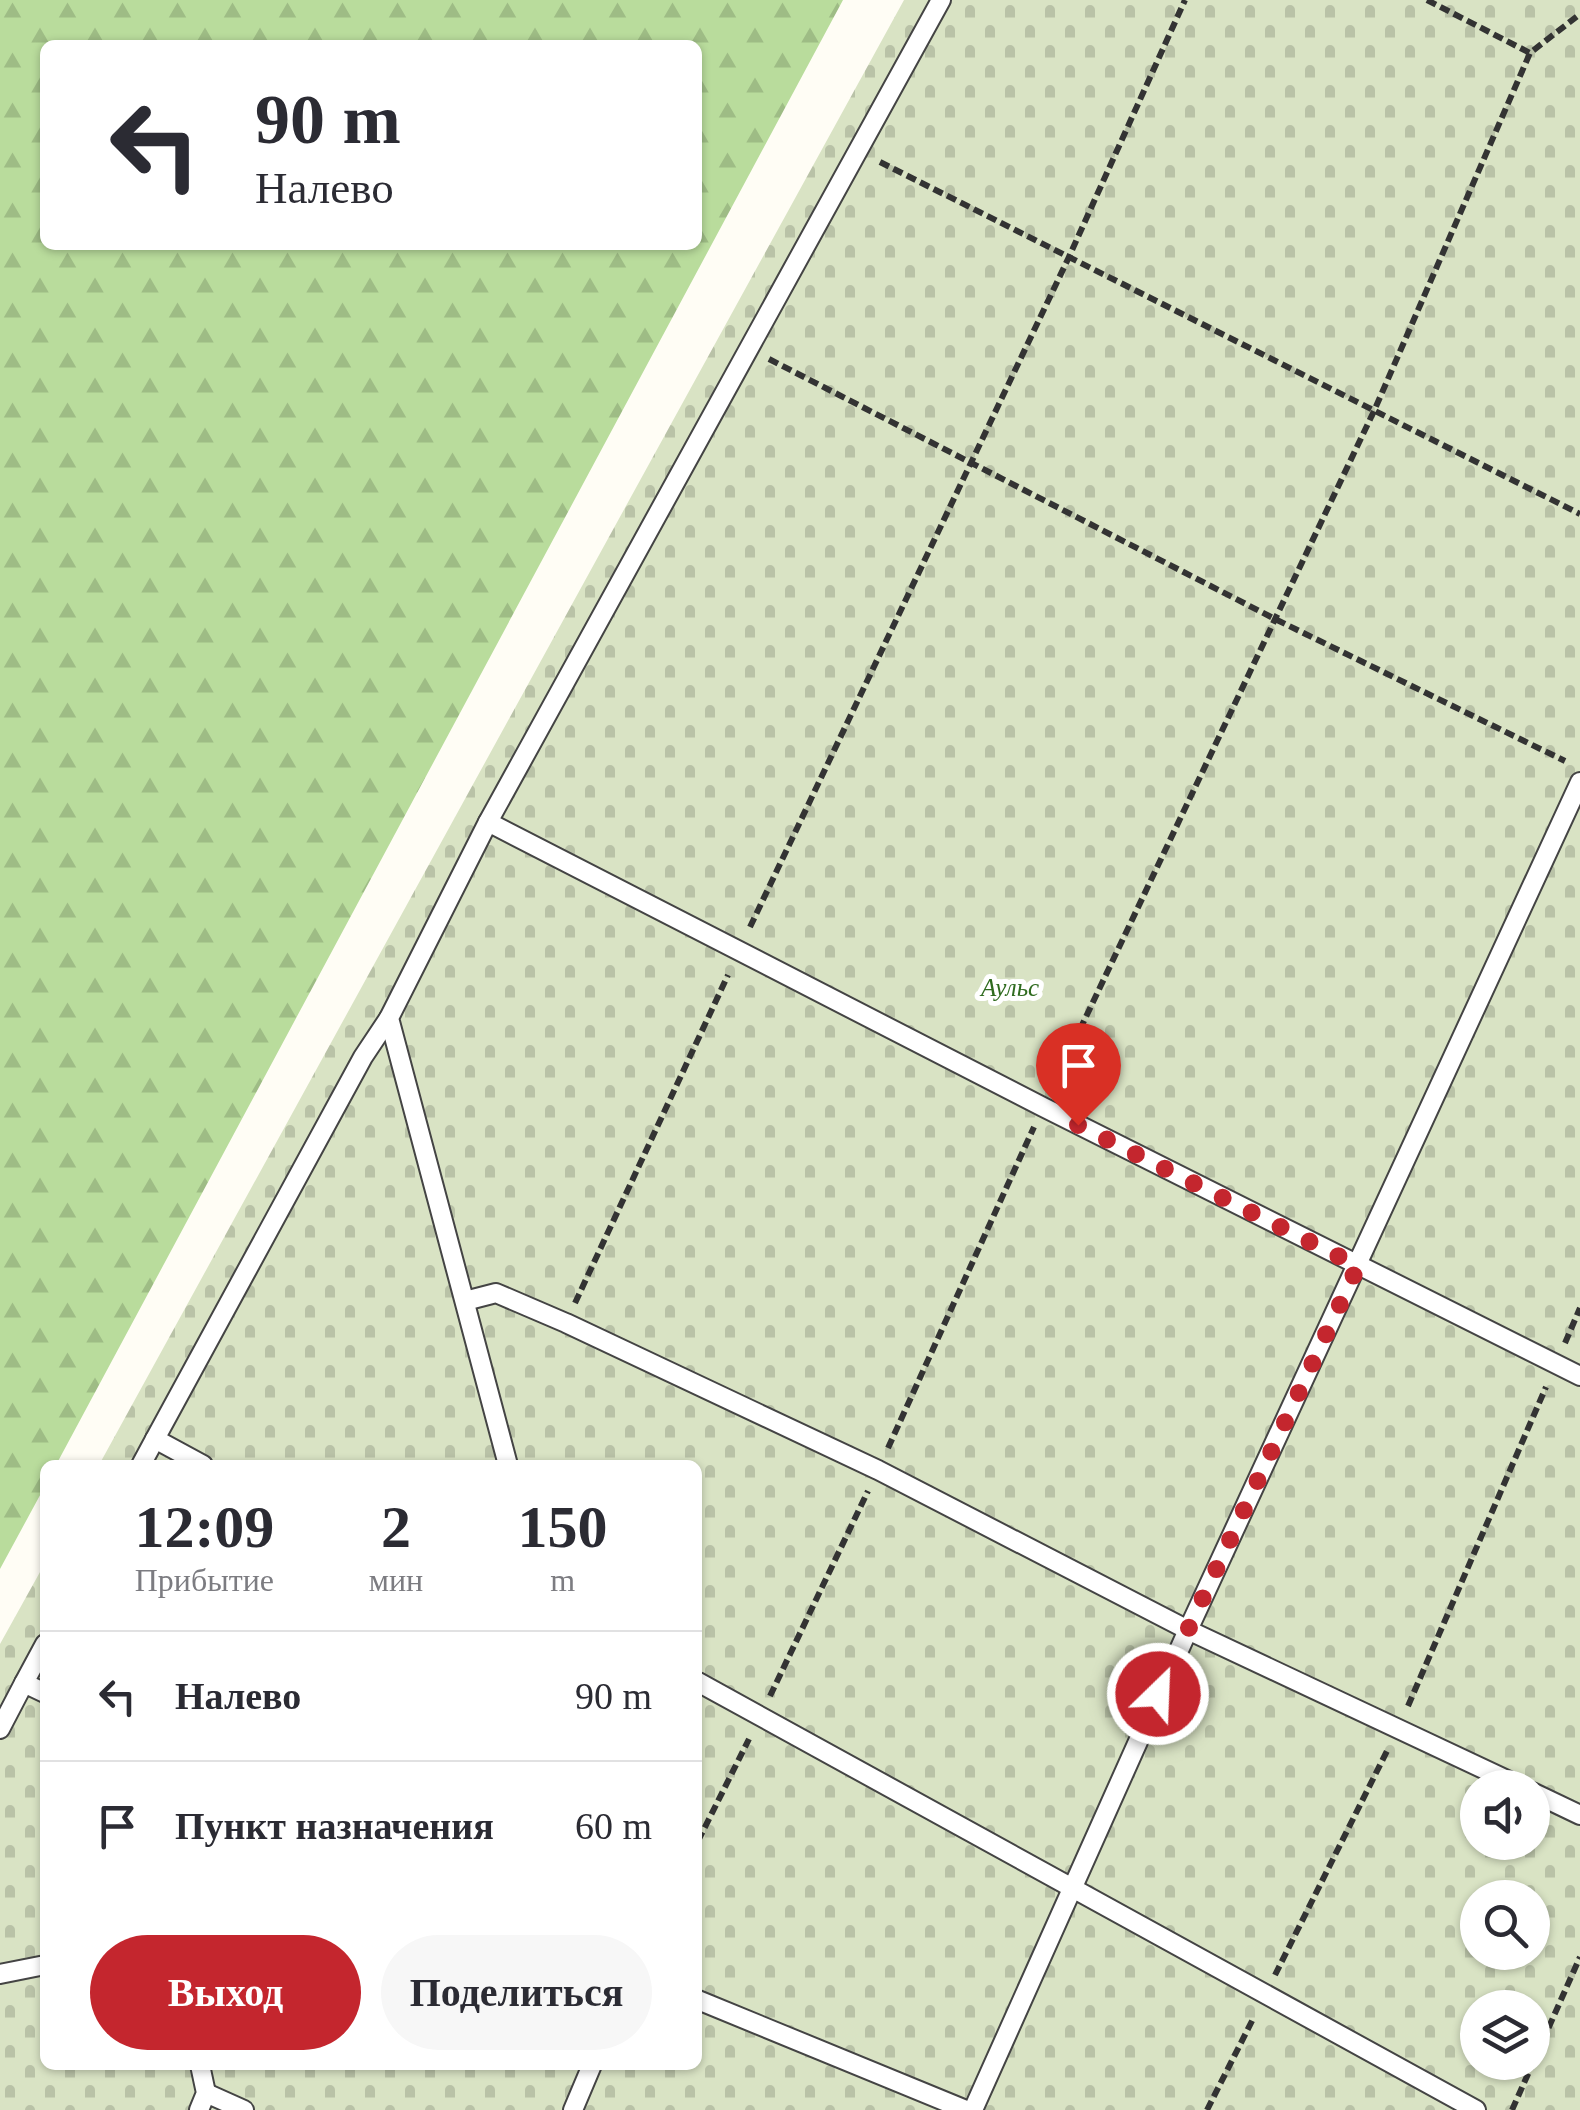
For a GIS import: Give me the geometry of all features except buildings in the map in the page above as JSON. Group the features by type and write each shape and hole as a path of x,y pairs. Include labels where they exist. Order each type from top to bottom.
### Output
{"lane":[{"path":"144,1460 363,1058 389,1018 488,822 941,0"},
{"path":"702,2002 969,2110 1580,782"},
{"path":"488,822 1043,1107 1580,1376"},
{"path":"389,1018 507,1460"},
{"path":"465,1301 496,1293 566,1322 878,1470 1188,1630 1486,1770"},
{"path":"154,1439 194,1460"},
{"path":"0,1729 40,1653"},
{"path":"24,1683 40,1691"},
{"path":"702,1684 1476,2110"},
{"path":"1550,1801 1580,1815"},
{"path":"0,1974 40,1966"},
{"path":"200,2070 203,2102 244,2110"},
{"path":"573,2110 590,2070"}],"path":[{"path":"566,1322 1068,258 1185,0"},
{"path":"1427,0 1530,53"},
{"path":"702,1833 878,1470 1043,1107 1374,411 1530,53 1580,14"},
{"path":"859,152 1580,514"},
{"path":"751,350 1276,619 1580,768"},
{"path":"1512,2110 1580,1957"}],"green space":[{"path":"0,0 843,0 59,1460 40,1460 40,1495 0,1569"},
{"name":"Аульс","path":"904,0 1580,0 1580,2110 0,2110 0,1644 40,1572 40,2070 702,2070 702,1460 102,1460"}],"route":[{"path":"1078,1125 1358,1266 1158,1694"}]}
